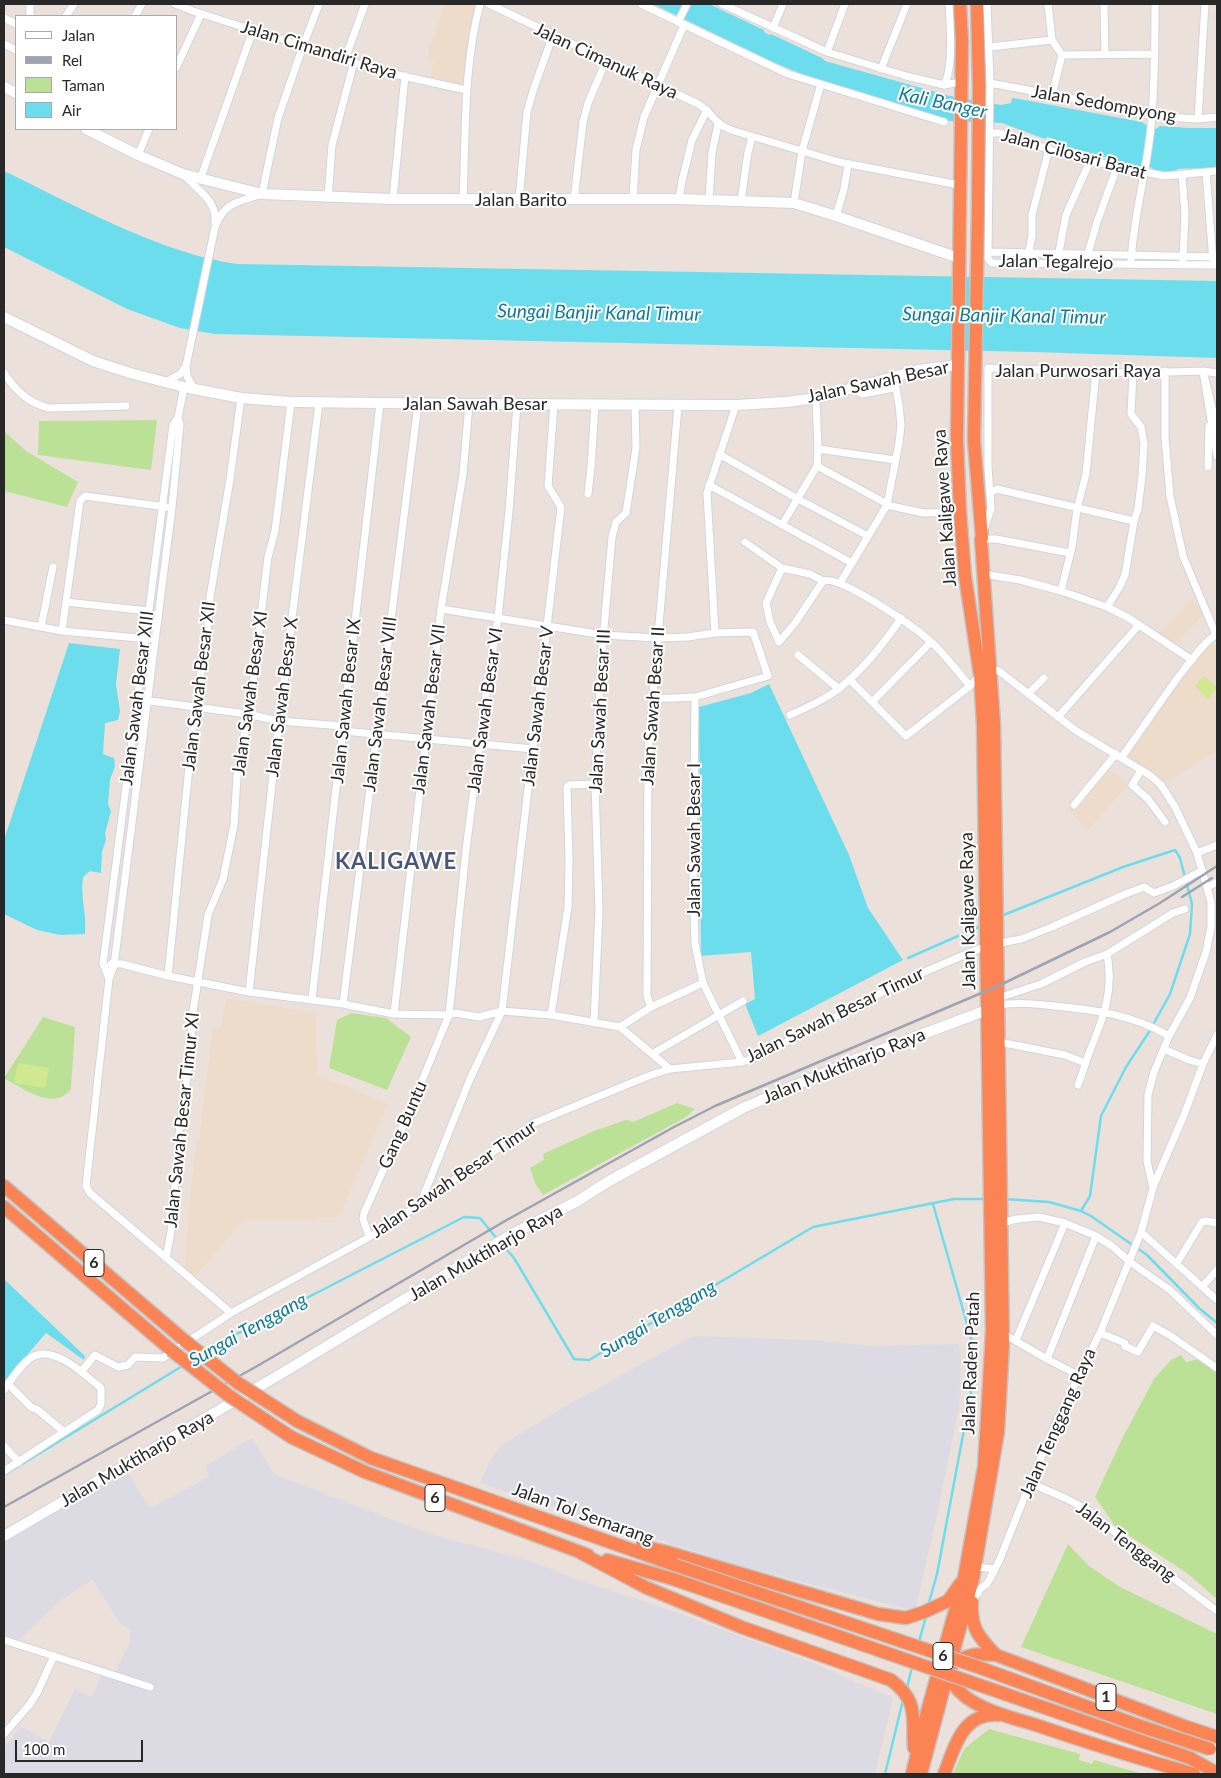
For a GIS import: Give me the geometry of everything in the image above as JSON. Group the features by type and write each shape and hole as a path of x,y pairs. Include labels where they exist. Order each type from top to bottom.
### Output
{"highway":[{"name":"Jalan Kaligawe Raya","path":"960,4 962,42 957,440 965,576 985,672"},
{"name":"Jalan Kaligawe Raya","path":"977,4 986,87 986,129 977,268 974,441 984,574 985,672 983,725 990,913 989,943 998,1000"},
{"name":"Jalan Kaligawe Raya","path":"990,913 996,927 989,943 998,1000"},
{"name":"Jalan Raden Patah","path":"994,1136 999,1042 998,1000"},
{"name":"Jalan Raden Patah","path":"951,1664 971,1575 997,1332 998,1222 994,1136 998,1000"},
{"name":"Jalan Tol Semarang","path":"4,1186 184,1340 238,1383 297,1422 371,1458 675,1565 978,1667 1148,1729 1214,1749"},
{"name":"Jalan Tol Semarang","path":"4,1207 171,1350 228,1395 291,1437 365,1472 581,1553 673,1580 1190,1758 1217,1772"},
{"path":"586,1533 667,1552 878,1614 906,1618 948,1601 971,1575"},
{"path":"581,1553 645,1587 741,1627 822,1654 891,1680 910,1698 915,1760"},
{"name":"Jalan Raden Patah","path":"927,1712 952,1625 971,1575"},
{"path":"971,1575 973,1624 981,1640 996,1655"},
{"path":"952,1625 951,1664 953,1682 958,1691 974,1702 1006,1716 1088,1743 1194,1774"},
{"name":"1","path":"951,1664 967,1655 996,1655 1217,1737"},
{"path":"912,1774 927,1712 951,1664"},
{"path":"921,1774 951,1664"},
{"path":"944,1774 957,1742 968,1724 985,1715 1006,1716"}],"street":[{"path":"67,15 74,4"},
{"path":"136,15 142,4"},
{"name":"Jalan Cimandiri Raya","path":"174,4 380,71 466,90"},
{"path":"215,227 220,215 228,206 262,194 278,118 319,4"},
{"path":"345,60 365,4"},
{"path":"463,199 466,90 470,50 480,4"},
{"name":"Jalan Cimanuk Raya","path":"489,4 698,104 707,110 718,124"},
{"path":"641,4 788,74 944,122"},
{"path":"633,199 639,138 644,117 658,86 687,4"},
{"path":"722,4 827,52 881,69 944,85 961,84"},
{"path":"772,28 783,4"},
{"path":"827,52 844,4"},
{"path":"881,69 908,4"},
{"path":"944,85 948,76 949,4"},
{"path":"986,87 990,47 987,4"},
{"path":"1048,4 1052,40 1062,55 1052,95"},
{"path":"1104,4 1105,54"},
{"path":"1131,260 1152,125 1155,4"},
{"path":"1198,119 1206,4"},
{"path":"178,64 200,14"},
{"path":"200,180 253,30"},
{"path":"519,200 527,112 552,35"},
{"path":"990,47 1052,40"},
{"path":"1062,55 1155,54"},
{"path":"574,200 583,122 588,103 606,61"},
{"path":"328,198 332,145 354,62"},
{"path":"393,199 405,76"},
{"path":"794,203 802,151 821,84"},
{"name":"Jalan Sedompyong","path":"986,87 1052,95 1152,116 1198,119 1217,117"},
{"path":"679,199 692,140 707,110"},
{"path":"709,200 712,153 718,124 848,164 960,185"},
{"name":"Jalan Cilosari Barat","path":"986,129 1090,161 1117,167 1146,169 1164,176 1182,176 1217,171"},
{"name":"Jalan Tegalrejo","path":"986,129 988,259 992,263 1131,260"},
{"name":"Jalan Barito","path":"88,130 183,174 200,180 262,194 328,198 679,199 794,203 836,216 959,263"},
{"path":"138,154 149,130"},
{"path":"741,201 752,136"},
{"path":"1029,262 1028,253 1032,236 1032,215 1049,149"},
{"path":"1058,262 1066,215 1090,161"},
{"path":"836,216 844,189 848,164"},
{"path":"1086,262 1097,222 1117,167"},
{"path":"988,252 1088,254 1131,260 1215,261 1206,172"},
{"path":"183,174 210,201 216,216 186,366 189,388"},
{"path":"1182,176 1185,214 1183,260"},
{"name":"Jalan Sawah Besar","path":"4,317 93,361 189,388 254,400 292,402 678,406 787,402 816,398 957,359"},
{"path":"166,382 180,374 186,366"},
{"name":"Jalan Purwosari Raya","path":"981,538 991,510 988,467 988,368 1134,373 1164,371 1217,373"},
{"path":"1074,805 1118,756 1207,641 1217,634 1183,556 1170,496 1165,438 1164,371"},
{"path":"1203,371 1217,428"},
{"path":"1203,371 1217,456"},
{"path":"1203,371 1210,392 1208,467"},
{"path":"1061,591 1086,474 1096,372"},
{"path":"4,373 11,384 22,395 49,408 126,406"},
{"path":"1107,607 1119,588 1124,575 1138,509 1142,476 1143,434 1141,427 1132,414 1131,392 1134,373"},
{"name":"Jalan Sawah Besar XIII","path":"109,979 103,964 162,506 173,425 178,418 189,388"},
{"path":"840,583 887,505 901,425 896,388 863,394 853,388"},
{"name":"Jalan Sawah Besar XII","path":"168,976 196,707 210,615 210,597 230,479 241,398"},
{"path":"782,525 816,466 818,449 816,398"},
{"name":"Jalan Sawah Besar XI","path":"198,982 208,915 223,879 234,826 238,777 268,557 275,531 292,402"},
{"name":"Jalan Sawah Besar X","path":"249,992 278,720 320,403"},
{"name":"Jalan Sawah Besar IX","path":"312,999 380,403"},
{"name":"Jalan Sawah Besar VIII","path":"343,1004 418,404"},
{"name":"Jalan Sawah Besar VII","path":"394,1014 441,609 463,474 470,404"},
{"name":"Jalan Sawah Besar VI","path":"450,1015 466,850 498,618 517,404"},
{"name":"Jalan Sawah Besar V","path":"421,1202 470,1079 502,1011 561,507 548,486 554,404"},
{"path":"588,494 592,467 595,404"},
{"name":"Jalan Sawah Besar III","path":"594,1023 599,911 595,784 604,634 612,537 616,522 626,512 626,500 636,448 635,405"},
{"path":"715,633 707,492 736,405"},
{"name":"Jalan Sawah Besar II","path":"651,1007 647,996 648,752 678,406"},
{"name":"Jalan Sawah Besar XIII","path":"166,1258 90,1193 86,1186 109,979 118,964 154,640 172,507 180,424 178,418"},
{"path":"818,449 895,460"},
{"path":"719,454 868,536"},
{"path":"816,466 887,505 903,510 924,513 960,512"},
{"path":"709,485 852,563"},
{"path":"990,493 997,489 1134,521"},
{"path":"62,631 76,526 82,497 172,507"},
{"path":"981,538 996,539 1070,553"},
{"path":"745,542 782,568 810,574 823,581 840,583 901,618 932,642 970,686"},
{"path":"41,627 53,567"},
{"path":"782,568 766,603 770,622 779,642 795,623 823,581"},
{"path":"984,574 1020,580 1061,591 1107,607 1127,617 1192,660"},
{"path":"66,602 148,612"},
{"path":"441,609 604,634 657,638 752,631 768,676 695,697 652,699"},
{"path":"790,715 817,702 850,680 901,618"},
{"path":"4,620 62,631 154,640"},
{"path":"1058,717 1138,626"},
{"path":"872,702 932,642"},
{"path":"798,655 839,689"},
{"path":"850,680 906,736 985,672 999,671 1075,730 1141,770 1161,785 1175,807 1197,853 1208,887 1212,927 1206,952 1190,998 1169,1036 1154,1072 1148,1095 1147,1161 1152,1188"},
{"path":"1028,694 1044,678"},
{"name":"Jalan Sawah Besar I","path":"695,697 695,944 703,983 742,1062"},
{"path":"138,699 376,734 533,749"},
{"path":"1141,770 1132,785 1148,800 1165,822"},
{"path":"551,1015 568,907 567,787 569,785 595,784"},
{"path":"1197,853 1217,845"},
{"name":"Jalan Sawah Besar Timur","path":"81,1372 95,1354 118,1367 128,1365 136,1357 163,1358 231,1314 384,1229 534,1123 648,1076 670,1069 742,1062 757,1057 908,978 989,943 1021,939 1144,887 1154,893 1202,873"},
{"path":"1208,887 1217,882"},
{"path":"998,1000 1041,984 1085,962 1107,954 1173,913 1185,909"},
{"path":"1078,1085 1105,1012 1110,983 1107,954"},
{"path":"103,964 118,964 249,992 312,999 394,1014 450,1015 456,1013 479,1017 502,1011 551,1015 620,1027 670,1069"},
{"name":"Jalan Sawah Besar Timur XI","path":"166,1258 171,1232 180,1123 198,982"},
{"path":"620,1027 651,1007 703,983"},
{"path":"998,1000 1105,1012 1150,1025 1169,1036"},
{"name":"Jalan Muktiharjo Raya","path":"4,1536 263,1385 514,1233 576,1202 609,1181 743,1108 998,1000"},
{"path":"652,1054 743,1001"},
{"name":"Gang Buntu","path":"369,1236 363,1219 364,1213 450,1015"},
{"path":"1217,1035 1203,1064 1184,1115 1152,1188 1140,1234 1177,1262 1202,1288 1217,1300"},
{"path":"999,1042 1065,1055 1085,1063"},
{"path":"1164,1049 1203,1064"},
{"path":"998,1222 1036,1217 1065,1223 1096,1236 1170,1290 1217,1335"},
{"path":"1177,1262 1203,1221 1217,1224"},
{"path":"1016,1340 1065,1223"},
{"name":"Jalan Tenggang Raya","path":"972,1601 981,1588 987,1584 995,1569 1030,1483 1078,1375 1100,1333 1140,1234"},
{"path":"1046,1359 1096,1236"},
{"path":"166,1258 231,1314"},
{"path":"1202,1288 1217,1270"},
{"path":"1100,1333 1125,1343 1125,1346 1138,1352 1153,1326 1171,1336 1217,1368"},
{"path":"997,1332 1016,1340 1046,1359 1078,1375"},
{"path":"4,1471 98,1410 101,1404 101,1388 65,1360 50,1355 33,1357 22,1366 6,1387 63,1431"},
{"path":"4,1446 19,1462"},
{"name":"Jalan Tenggang","path":"1030,1483 1088,1510 1145,1557 1217,1611"},
{"path":"971,1575 995,1569"},
{"path":"4,1640 150,1687"},
{"path":"4,1734 30,1704 54,1656"}],"shaded area":[{"path":"444,4 476,4 464,85 430,79 434,60 428,58 429,48"},
{"path":"1193,598 1204,614 1174,645 1159,634"},
{"path":"1209,641 1217,647 1217,751 1162,785 1123,757"},
{"path":"1107,768 1128,784 1089,830 1069,811"},
{"path":"226,998 316,1013 317,1077 326,1078 388,1104 339,1217 316,1218 314,1220 243,1220 195,1277 184,1268 192,1179 197,1141 199,1140 213,1028 214,1026 221,1028"},
{"path":"692,1336 810,1340 872,1346 959,1344 961,1357 959,1408 915,1611 746,1567 480,1483 489,1463 502,1445 554,1413"},
{"path":"252,1438 274,1474 427,1533 534,1562 570,1577 661,1607 813,1663 893,1698 875,1774 4,1774 4,1746 11,1741 19,1726 49,1742 75,1689 92,1697 101,1676 112,1679 131,1639 129,1636 131,1631 118,1621 93,1579 58,1602 18,1641 4,1637 4,1543 124,1472 127,1472 150,1508 209,1477 206,1466"}],"green space":[{"path":"157,420 151,470 38,455 39,421"},
{"path":"4,431 26,451 78,482 67,507 4,491"},
{"path":"1204,676 1217,688 1208,699 1195,686"},
{"path":"351,1013 386,1018 411,1037 387,1090 329,1068 337,1020"},
{"path":"43,1017 75,1027 71,1089 64,1096 56,1098 38,1096 4,1078"},
{"path":"18,1063 49,1068 45,1088 14,1083"},
{"path":"677,1103 695,1109 686,1117 543,1195 535,1183 530,1168 544,1160 543,1154 594,1131 626,1120 633,1122"},
{"path":"1181,1355 1186,1362 1199,1359 1217,1371 1217,1599 1187,1573 1116,1527 1095,1497 1122,1439 1154,1379 1171,1360"},
{"path":"1068,1544 1089,1566 1120,1587 1217,1634 1217,1714 1021,1647"},
{"path":"989,1729 1080,1754 1079,1760 1092,1764 1094,1760 1143,1774 953,1774 964,1749"}],"water":[{"name":"Kali Banger","path":"653,4 709,4 825,61 950,96 1001,105 1011,103 1012,98 1019,99 1142,122 1156,129 1160,126 1217,128 1217,167 1177,169 1176,171 1155,170 1146,165 1141,168 1121,164 1116,160 1057,144 1054,139 1047,137 1045,139 1002,123 950,121 826,84 775,63"},
{"name":"Sungai Banjir Kanal Timur","path":"4,171 146,238 202,257 238,264 1217,281 1217,358 1034,352 215,334 180,328 127,309 4,247"},
{"path":"69,643 120,649 116,684 120,711 118,720 105,723 103,754 114,758 115,766 110,780 108,804 111,811 102,852 101,873 90,871 83,877 82,892 85,934 60,935 37,930 4,914 4,840"},
{"path":"769,684 849,855 868,908 903,960 758,1036 745,1004 755,999 751,952 701,956 699,707 751,693"},
{"path":"4,1279 85,1356 84,1360 46,1333 4,1382"}],"waterway":[{"path":"1001,916 1123,867 1175,850 1180,858 1192,904 1190,934 1170,994 1149,1032 1126,1067 1101,1116 1090,1196 1081,1211"},
{"path":"908,958 983,925"},
{"name":"Sungai Tenggang","path":"501,1243 514,1258 574,1359 589,1360 813,1227 954,1199 985,1199"},
{"name":"Sungai Tenggang","path":"1005,1199 1049,1202 1081,1211 1091,1216 1147,1255 1199,1308 1217,1323"},
{"path":"928,1606 937,1574 971,1392 973,1345 933,1204"},
{"name":"Sungai Tenggang","path":"205,1352 464,1217 480,1218 497,1239"},
{"name":"Sungai Tenggang","path":"4,1475 184,1365"},
{"path":"919,1642 926,1616"},
{"path":"907,1688 912,1667"},
{"path":"885,1774 903,1700"}],"railway":[{"path":"4,1507 259,1365 505,1221 674,1127 715,1106 998,986 1110,932 1160,903 1217,866"},
{"path":"1182,897 1212,878"}],"district":[{"name":"KALIGAWE","path":"396,862"}]}
